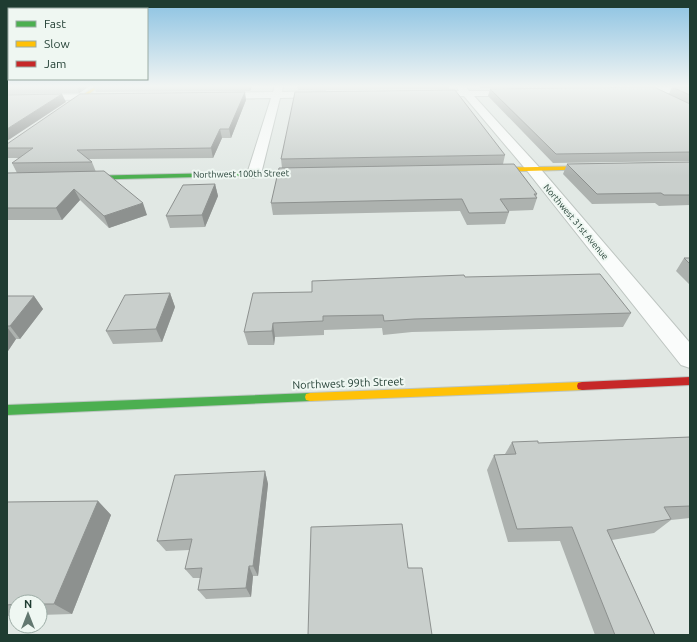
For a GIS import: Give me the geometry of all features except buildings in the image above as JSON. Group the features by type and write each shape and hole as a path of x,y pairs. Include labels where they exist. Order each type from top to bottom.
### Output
{"street":[{"path":"254,174 271,116"},
{"name":"Northwest 31st Avenue","path":"486,116 533,169 690,359"},
{"path":"477,170 604,168"},
{"name":"Northwest 100th Street","path":"71,178 317,173"},
{"name":"Northwest 99th Street","path":"7,410 690,381"}],"traffic: fast":[{"path":"81,178 307,173"},
{"path":"7,410 310,397"}],"traffic: slow":[{"path":"487,170 595,168"},
{"path":"310,397 582,386"}],"traffic: jam":[{"path":"582,386 690,381"}]}
